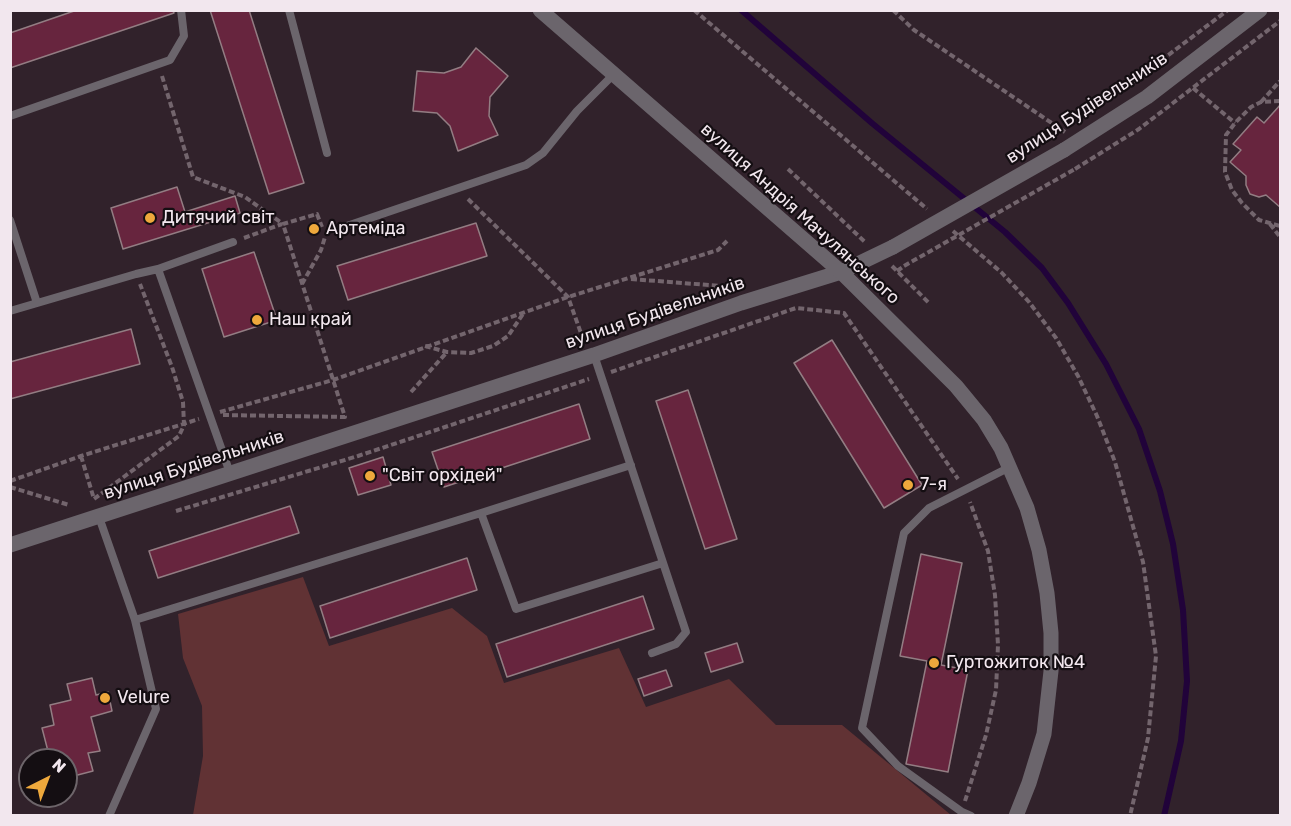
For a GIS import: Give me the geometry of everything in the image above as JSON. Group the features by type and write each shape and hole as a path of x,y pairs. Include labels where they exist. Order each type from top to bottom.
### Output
{"street":[{"name":"вулиця Андрія Мачулянського","path":"540,10 840,272 956,387 984,420 1010,467 1027,508 1039,550 1051,633 1051,671 1044,734 1016,816"},
{"name":"вулиця Будівельників","path":"10,545 594,355 741,303 840,272 886,251 1060,144 1147,97 1260,10"}],"lane":[{"path":"10,116 170,60 184,36 181,10"},
{"path":"289,10 327,153"},
{"path":"335,230 526,165 543,153 577,111 614,74"},
{"path":"10,220 37,303"},
{"path":"10,311 158,269 233,242"},
{"path":"158,269 230,473"},
{"path":"594,355 686,632 676,644 652,653"},
{"path":"135,620 631,465"},
{"path":"971,816 898,766 862,728 904,532 929,508 1010,467"},
{"path":"481,513 516,609 663,563"},
{"path":"99,517 135,620 156,709 109,816"}],"path":[{"path":"694,10 935,216"},
{"path":"892,10 914,30 1065,133"},
{"path":"1118,94 1228,10"},
{"path":"897,271 1075,169 1139,129 1281,21"},
{"path":"158,64 193,177 245,197 283,224 345,417 211,414"},
{"path":"1281,81 1261,102 1251,107 1226,135 1225,172 1232,190 1259,220 1281,226"},
{"path":"1193,88 1235,123"},
{"path":"1261,102 1281,101"},
{"path":"1060,144 1065,133 1073,127"},
{"path":"788,169 886,251 897,271 930,304"},
{"path":"458,189 568,297 582,336"},
{"path":"233,242 317,214 326,239 302,284"},
{"path":"1270,224 1281,237"},
{"path":"951,230 1002,273 1029,302 1056,338 1083,386 1115,462 1143,562 1156,656 1148,738 1130,816"},
{"path":"10,481 81,456 184,425 211,414 333,380 568,297 718,250 727,241"},
{"path":"81,456 94,499 179,436 184,425 183,402 172,367 136,274"},
{"path":"627,279 735,287"},
{"path":"171,512 358,456 796,308 844,314 965,489 988,551 995,595 998,645 996,690 986,735 962,812"},
{"path":"424,346 447,352 471,353 493,346 508,336 525,312"},
{"path":"411,392 447,352"},
{"path":"10,487 69,505"}],"shaded area":[{"path":"303,577 329,646 452,608 487,636 504,683 619,648 646,707 729,679 776,725 842,725 951,815 193,815 203,756 202,706 183,658 178,614"}],"building":[{"path":"77,10 173,10 174,13 10,68 10,33"},
{"path":"210,10 249,10 304,183 269,194"},
{"path":"476,48 508,76 490,97 489,116 498,135 458,151 450,126 437,113 413,111 417,71 444,73 461,67"},
{"path":"1281,104 1281,208 1266,195 1259,197 1250,194 1246,185 1246,176 1230,162 1241,150 1233,144 1257,117 1264,123"},
{"name":"Дитячий світ","path":"177,187 185,212 235,196 240,213 123,249 111,208"},
{"path":"476,223 487,256 348,300 337,266"},
{"path":"254,252 277,320 224,337 202,269"},
{"path":"131,329 140,364 10,399 10,362"},
{"path":"832,340 922,485 884,508 794,363"},
{"path":"688,390 737,539 705,549 656,401"},
{"path":"579,404 590,439 444,487 432,452"},
{"name":"\"Світ орхідей\"","path":"383,457 391,485 358,495 349,468"},
{"path":"290,506 299,533 158,578 149,551"},
{"name":"Гуртожиток №4","path":"921,554 962,563 941,665 968,670 948,772 906,764 927,661 900,656"},
{"path":"467,558 477,590 330,638 320,606"},
{"path":"643,596 654,629 507,677 496,644"},
{"path":"737,643 743,662 711,672 705,653"},
{"path":"666,670 672,686 644,696 638,679"},
{"path":"92,678 96,695 108,692 112,711 91,717 100,751 88,753 93,771 78,775 78,748 47,748 42,728 54,725 50,705 71,700 67,684"}],"waterway":[{"path":"741,10 873,124 1005,232 1042,268 1068,303 1106,364 1139,429 1160,491 1173,544 1183,610 1187,681 1181,741 1164,816"}],"place":[{"name":"Дитячий світ","path":"150,218"},
{"name":"Артеміда","path":"314,229"},
{"name":"Наш край","path":"257,320"},
{"name":"\"Світ орхідей\"","path":"370,476"},
{"name":"7-я","path":"908,485"},
{"name":"Гуртожиток №4","path":"934,663"},
{"name":"Velure","path":"105,698"}]}
